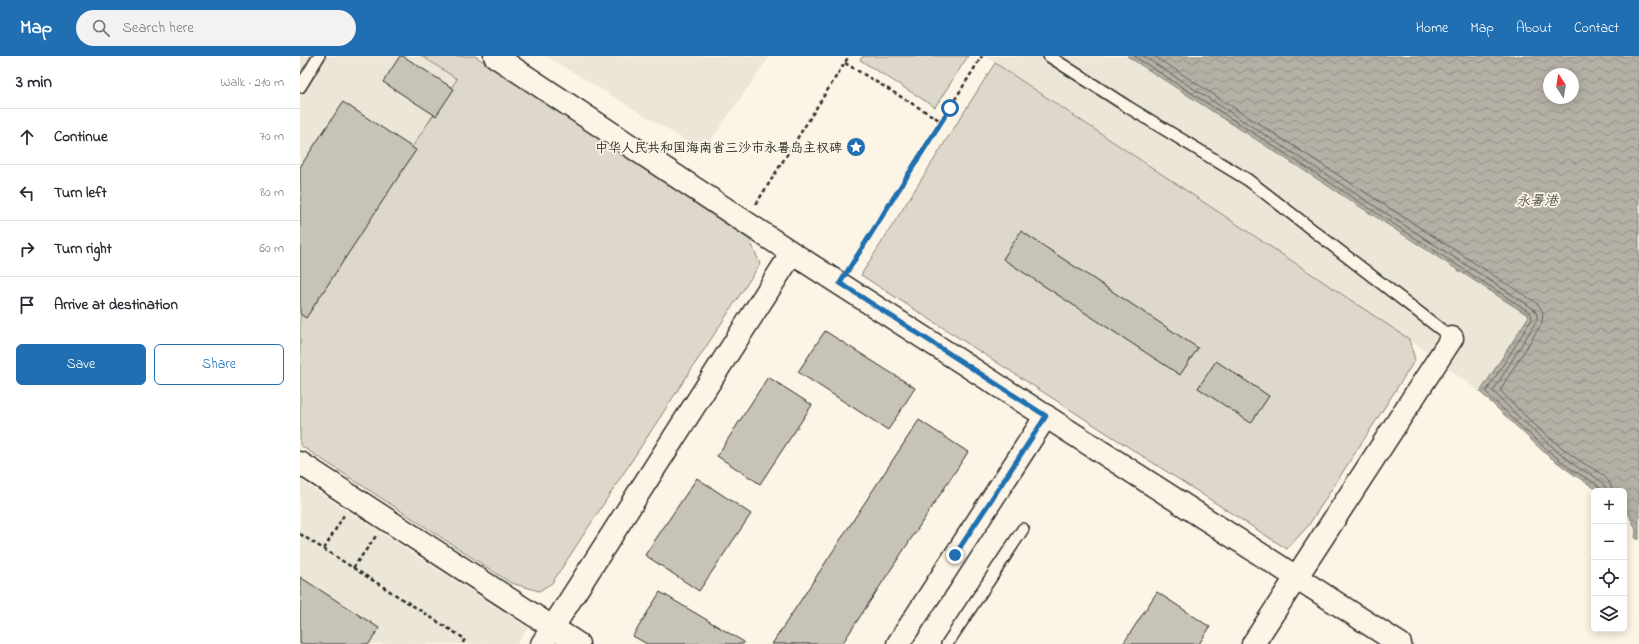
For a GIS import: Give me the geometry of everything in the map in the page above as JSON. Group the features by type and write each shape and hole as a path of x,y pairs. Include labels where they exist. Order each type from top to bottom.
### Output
{"street":[{"path":"495,56 792,253 1400,644"},
{"path":"547,636 792,253"},
{"path":"1253,644 1452,338"},
{"path":"898,644 1046,416"},
{"path":"300,464 388,521 547,636 578,644"}],"lane":[{"path":"300,87 319,56"},
{"path":"1049,56 1128,107 1248,180 1452,338"},
{"path":"947,644 1023,528"}],"path":[{"path":"745,221 849,56"},
{"path":"840,283 982,56"},
{"path":"845,63 941,121"},
{"path":"324,549 354,499"},
{"path":"353,568 388,521"},
{"path":"300,534 465,639 462,644"}],"shaded area":[{"path":"300,56 422,56 457,79 300,317"},
{"path":"422,56 475,56 750,240 760,264 552,583 539,591 511,583 300,445 300,317 457,79"},
{"path":"546,56 770,56 703,151"},
{"path":"863,56 968,56 935,107 860,60"},
{"path":"985,56 1127,56 1529,316 1480,392 1409,339"},
{"path":"995,63 1409,339 1415,360 1308,526 1287,549 861,275"},
{"path":"300,480 528,628 517,644 300,644"}],"water":[{"name":"永暑港","path":"1127,56 1639,56 1639,539 1635,539 1636,530 1627,510 1627,488 1594,488 1546,454 1480,392 1529,316"}],"building":[{"path":"400,56 403,56 454,89 436,116 383,82"},
{"path":"343,102 416,150 306,318 300,314 300,167"},
{"path":"1021,231 1198,348 1180,375 1003,259"},
{"path":"825,331 915,388 888,430 798,372"},
{"path":"1216,361 1269,396 1251,423 1198,388"},
{"path":"768,377 812,405 760,484 717,456"},
{"path":"919,420 968,452 842,644 772,644"},
{"path":"697,478 751,514 699,591 645,555"},
{"path":"300,577 379,628 369,644 300,644"},
{"path":"660,592 744,642 743,644 647,644 633,636"},
{"path":"1157,592 1210,627 1199,644 1123,644"}],"place":[{"name":"中华人民共和国海南省三沙市永暑岛主权碑","path":"856,147"}],"route":[{"path":"950,108 840,283 1046,416 955,555"}]}
